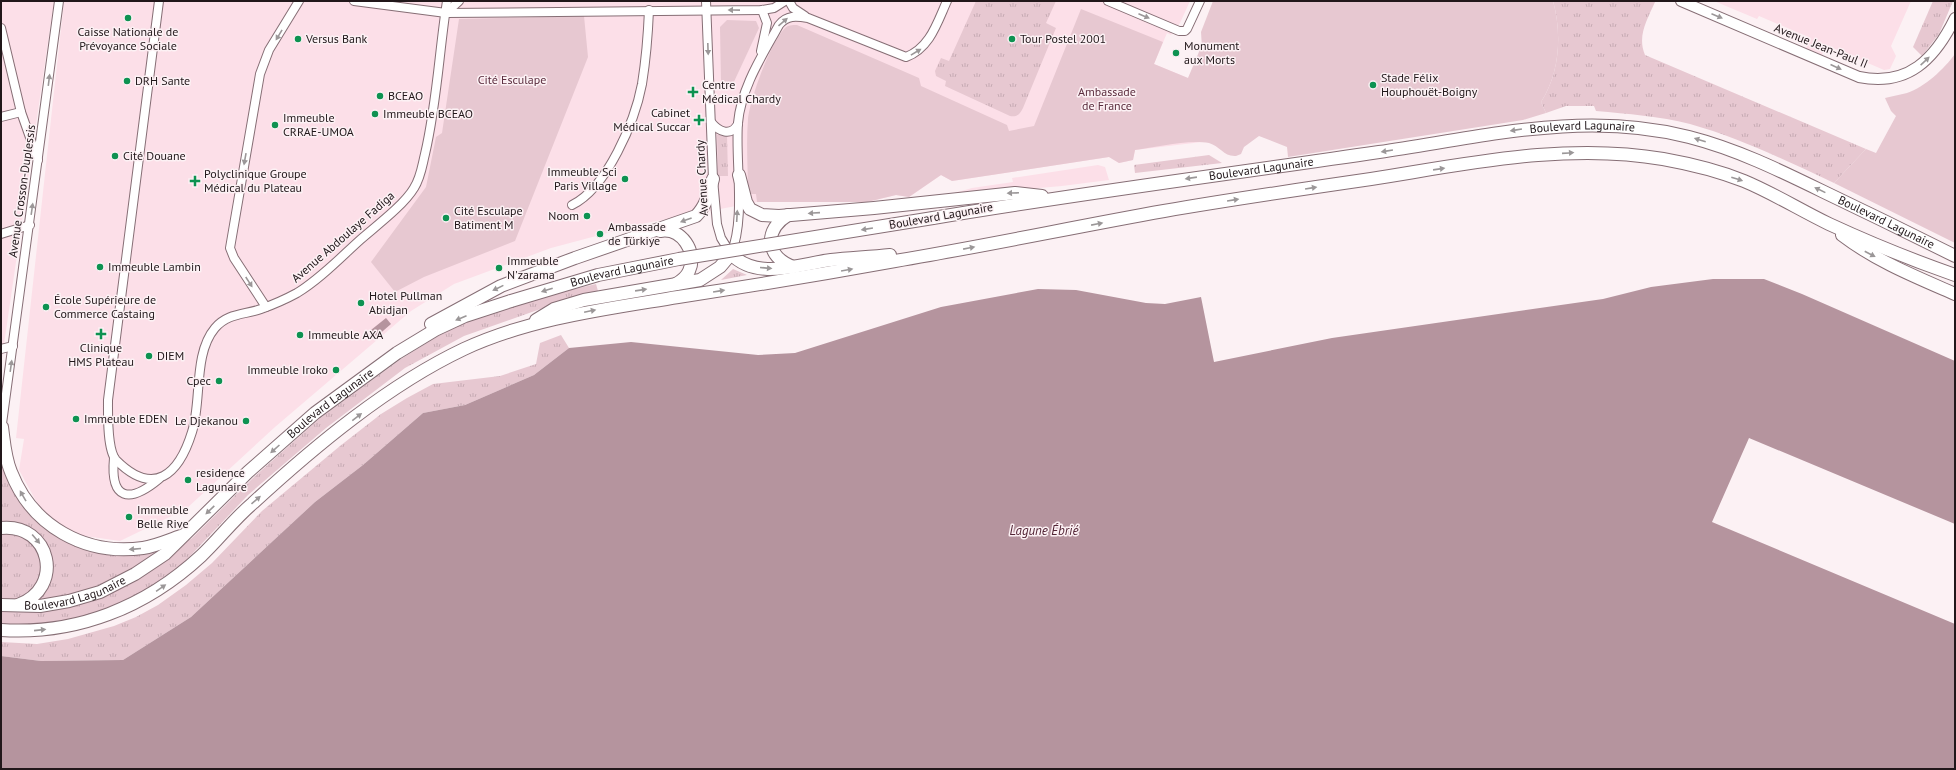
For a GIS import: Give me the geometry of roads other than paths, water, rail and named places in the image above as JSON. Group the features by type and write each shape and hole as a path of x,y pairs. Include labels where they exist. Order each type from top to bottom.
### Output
{"highway":[{"name":"Boulevard Lagunaire","path":"1,605 40,606 68,601 119,584 151,565 186,534 248,472 315,413 396,353 434,330 465,316 511,301 598,275 649,265 1051,198 1379,152 1540,126 1583,124 1656,130 1688,136 1719,145 1749,156 1809,184 1955,256"},
{"name":"Boulevard Lagunaire","path":"1,630 37,631 65,627 110,614 151,594 178,576 203,554 253,502 373,404 412,376 467,348 525,326 593,311 931,255 1159,212 1517,157 1590,152 1662,159 1707,169 1747,182 1827,223 1903,257 1955,276"},
{"path":"739,176 742,191 750,209 762,215 788,215 874,208 1015,193 1051,198"},
{"path":"315,413 382,356 430,324 464,305 501,286 575,258 696,216 702,210 713,178"},
{"path":"788,215 777,222 774,227 772,244 778,258 793,267"},
{"path":"1827,223 1859,248 1905,272 1955,294"},
{"path":"646,234 667,230 680,235 690,247 691,260 689,271 673,286"},
{"path":"525,326 554,310 570,304 621,293 673,286 700,280 711,275 731,254 736,260 755,267 766,269 793,267 832,260 892,255 931,255"},
{"path":"2,429 6,456 18,487 36,514 51,526 83,542 122,550 145,548 186,534"},
{"path":"1,528 13,526 32,534 39,541 46,559 46,573 40,590 28,601 14,606"}],"main road":[{"name":"Avenue Jean-Paul II","path":"1681,1 1859,77 1874,80 1898,76 1919,66 1942,44 1955,18"}],"street":[{"name":"Avenue Crosson-Duplessis","path":"2,429 59,1"},
{"path":"159,478 146,480 135,475 114,458 111,445 108,400 160,1"},
{"path":"266,307 234,258 230,248 260,74 269,50 298,1"},
{"path":"354,1 446,13 762,10 774,8 785,1"},
{"name":"Avenue Abdoulaye Fadiga","path":"114,458 113,476 115,484 121,493 130,496 145,490 159,478 168,473 179,462 193,431 204,351 209,337 223,320 266,307 296,293 311,283 402,202 414,189 422,173 433,124 447,1"},
{"path":"446,13 459,1"},
{"name":"Avenue Chardy","path":"706,1 712,122 713,178 718,232 731,254"},
{"path":"789,1 796,11 808,18 906,57 918,52 925,45 947,1"},
{"path":"1108,1 1179,31 1185,31 1187,29 1200,1"},
{"path":"572,205 582,200 595,188 621,145 642,85 647,48 649,10"},
{"path":"756,67 767,23 762,10"},
{"path":"731,254 736,238 739,176 738,124 745,92 756,67 779,25 784,19 790,16 808,18"},
{"path":"1,28 21,112 38,163"},
{"path":"1,117 21,112"},
{"path":"712,122 718,130 725,132 732,131 738,124"},
{"path":"1,234 30,225"},
{"path":"1,349 13,346"}],"water":[{"name":"Lagune Ébrié","path":"1713,279 1764,279 1802,294 1955,361 1955,524 1749,438 1712,522 1955,624 1955,769 1,769 1,656 41,661 123,660 191,617 315,502 363,465 423,413 465,405 534,375 569,348 631,342 758,355 795,353 941,307 1038,289 1076,290 1146,303 1165,304 1201,297 1214,362 1332,338 1603,299 1651,287"},
{"path":"386,318 391,324 376,337 371,330"}],"place":[{"name":"Caisse Nationale de Prévoyance Sociale","path":"128,18"},
{"name":"Versus Bank","path":"298,39"},
{"name":"Tour Postel 2001","path":"1012,39"},
{"name":"Monument aux Morts","path":"1176,53"},
{"name":"DRH Sante","path":"127,81"},
{"name":"Stade Félix Houphouët-Boigny","path":"1373,85"},
{"name":"Centre Médical Chardy","path":"693,92"},
{"name":"BCEAO","path":"380,96"},
{"name":"Immeuble BCEAO","path":"375,114"},
{"name":"Cabinet Médical Succar","path":"699,120"},
{"name":"Immeuble CRRAE-UMOA","path":"275,125"},
{"name":"Cité Douane","path":"115,156"},
{"name":"Immeuble Sci Paris Village","path":"625,179"},
{"name":"Polyclinique Groupe Médical du Plateau","path":"195,181"},
{"name":"Noom","path":"587,216"},
{"name":"Cité Esculape Batiment M","path":"446,218"},
{"name":"Ambassade de Türkiye","path":"600,234"},
{"name":"Immeuble Lambin","path":"100,267"},
{"name":"Immeuble N'zarama","path":"499,268"},
{"name":"Hotel Pullman Abidjan","path":"361,303"},
{"name":"École Supérieure de Commerce Castaing","path":"46,307"},
{"name":"Clinique HMS Plateau","path":"101,334"},
{"name":"Immeuble AXA","path":"300,335"},
{"name":"DIEM","path":"149,356"},
{"name":"Immeuble Iroko","path":"336,370"},
{"name":"Cpec","path":"219,381"},
{"name":"Immeuble EDEN","path":"76,419"},
{"name":"Le Djekanou","path":"246,421"},
{"name":"residence Lagunaire","path":"188,480"},
{"name":"Immeuble Belle Rive","path":"129,517"}],"park label":[{"name":"Cité Esculape","path":"512,80"},
{"name":"Ambassade de France","path":"1107,99"}]}
